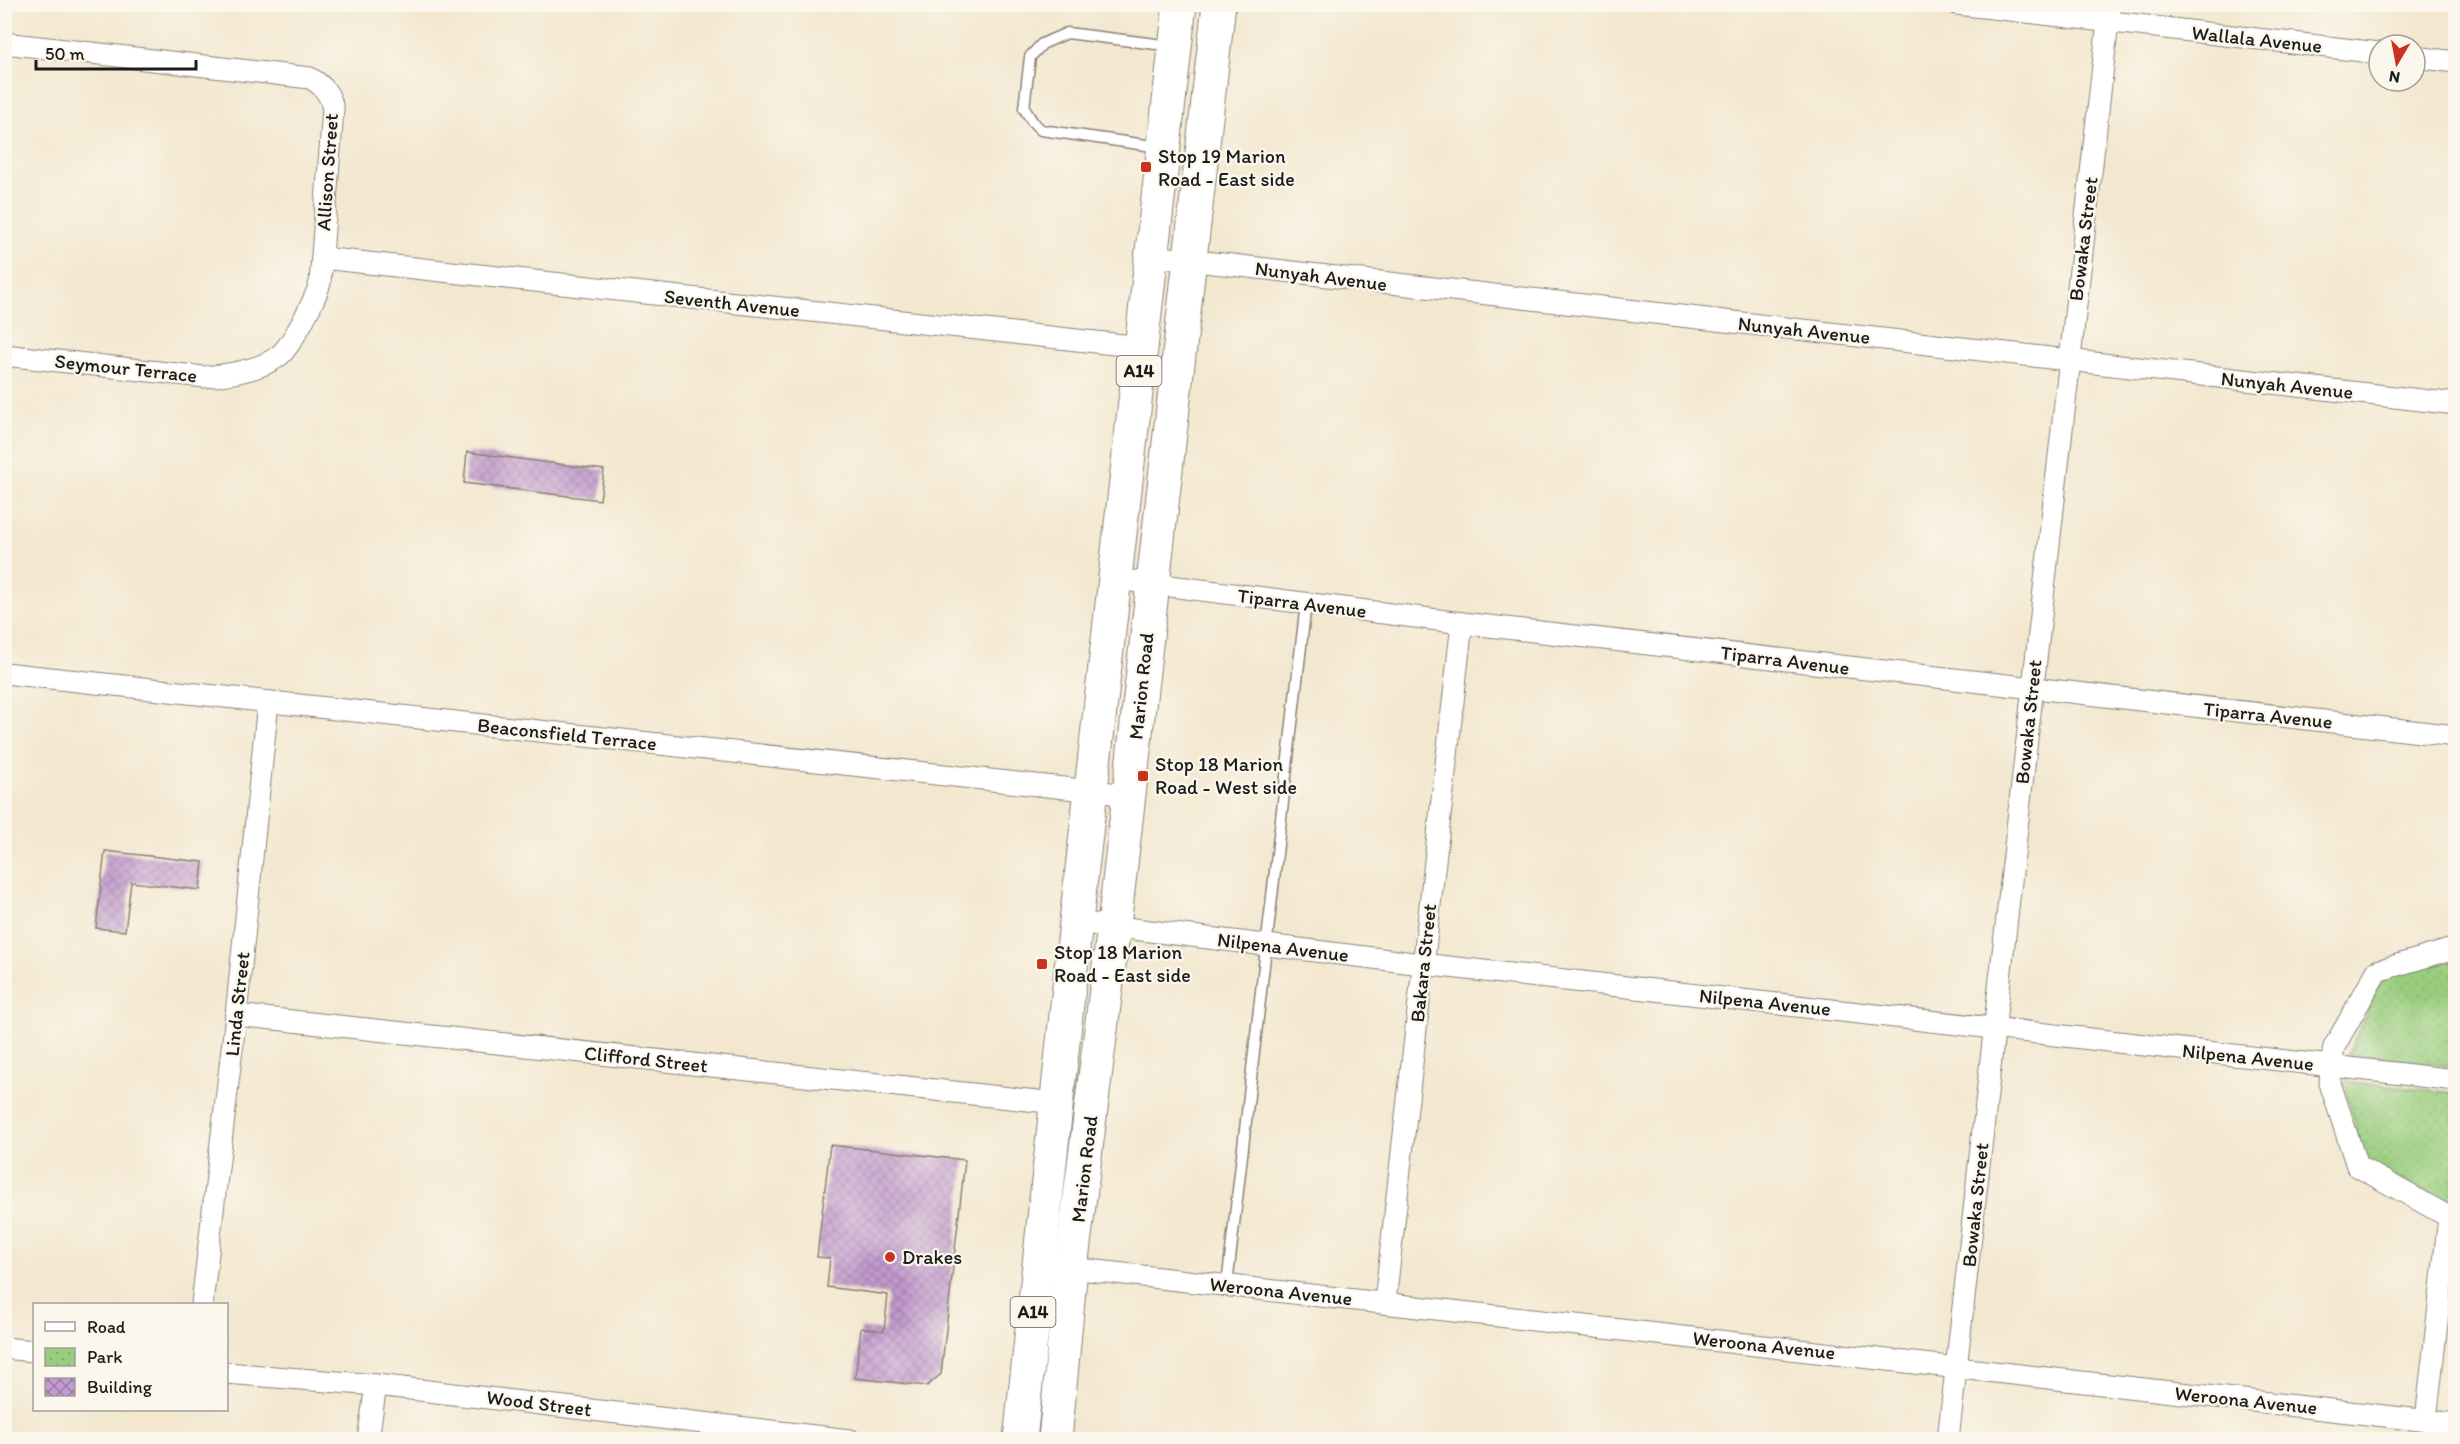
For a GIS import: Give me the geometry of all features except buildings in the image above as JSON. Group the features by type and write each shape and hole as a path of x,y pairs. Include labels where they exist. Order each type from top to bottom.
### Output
{"main road":[{"name":"Marion Road","path":"1020,1440 1180,4"},
{"name":"Marion Road","path":"1055,1440 1071,1268 1114,926 1219,4"},
{"path":"1056,1104 1068,1113 1087,1143"}],"street":[{"name":"Wallala Avenue","path":"1957,4 2109,13 2367,51"},
{"name":"Bowaka Street","path":"1948,1440 2109,13"},
{"name":"Allison Street","path":"4,44 294,75 310,78 322,86 331,98 333,109 322,258"},
{"path":"2427,58 2456,62"},
{"name":"Nunyah Avenue","path":"1152,256 2456,404"},
{"name":"Seventh Avenue","path":"322,258 1142,347"},
{"name":"Seymour Terrace","path":"4,355 204,377 220,376 268,362 281,354 316,296 322,258"},
{"name":"Tiparra Avenue","path":"1115,579 1462,623 2456,736"},
{"name":"Bakara Street","path":"1385,1302 1462,623"},
{"name":"Beaconsfield Terrace","path":"4,673 1129,795"},
{"name":"Linda Street","path":"202,1303 236,1015 268,702"},
{"name":"Nilpena Avenue","path":"1076,922 1422,964 2456,1080"},
{"path":"2426,1420 2452,1216 2357,1166 2330,1083 2331,1066 2334,1047 2377,971 2456,948"},
{"name":"Clifford Street","path":"236,1015 1056,1104"},
{"name":"Weroona Avenue","path":"1071,1268 2456,1424"},
{"path":"4,1348 33,1351"},
{"name":"Wood Street","path":"228,1373 376,1384 850,1440"},
{"path":"368,1440 376,1384"}],"lane":[{"path":"1164,148 1041,130 1024,108 1030,57 1042,44 1067,33 1175,46"},
{"path":"1227,1285 1306,603"}],"green space":[{"path":"2455,960 2455,1067 2348,1054 2383,975"},
{"path":"2344,1081 2455,1093 2455,1206 2452,1207 2363,1161"}],"place":[{"name":"Stop 19 Marion Road - East side","path":"1146,167"},
{"name":"Stop 18 Marion Road - West side","path":"1143,776"},
{"name":"Stop 18 Marion Road - East side","path":"1042,964"},
{"name":"Drakes","path":"890,1257"}]}
